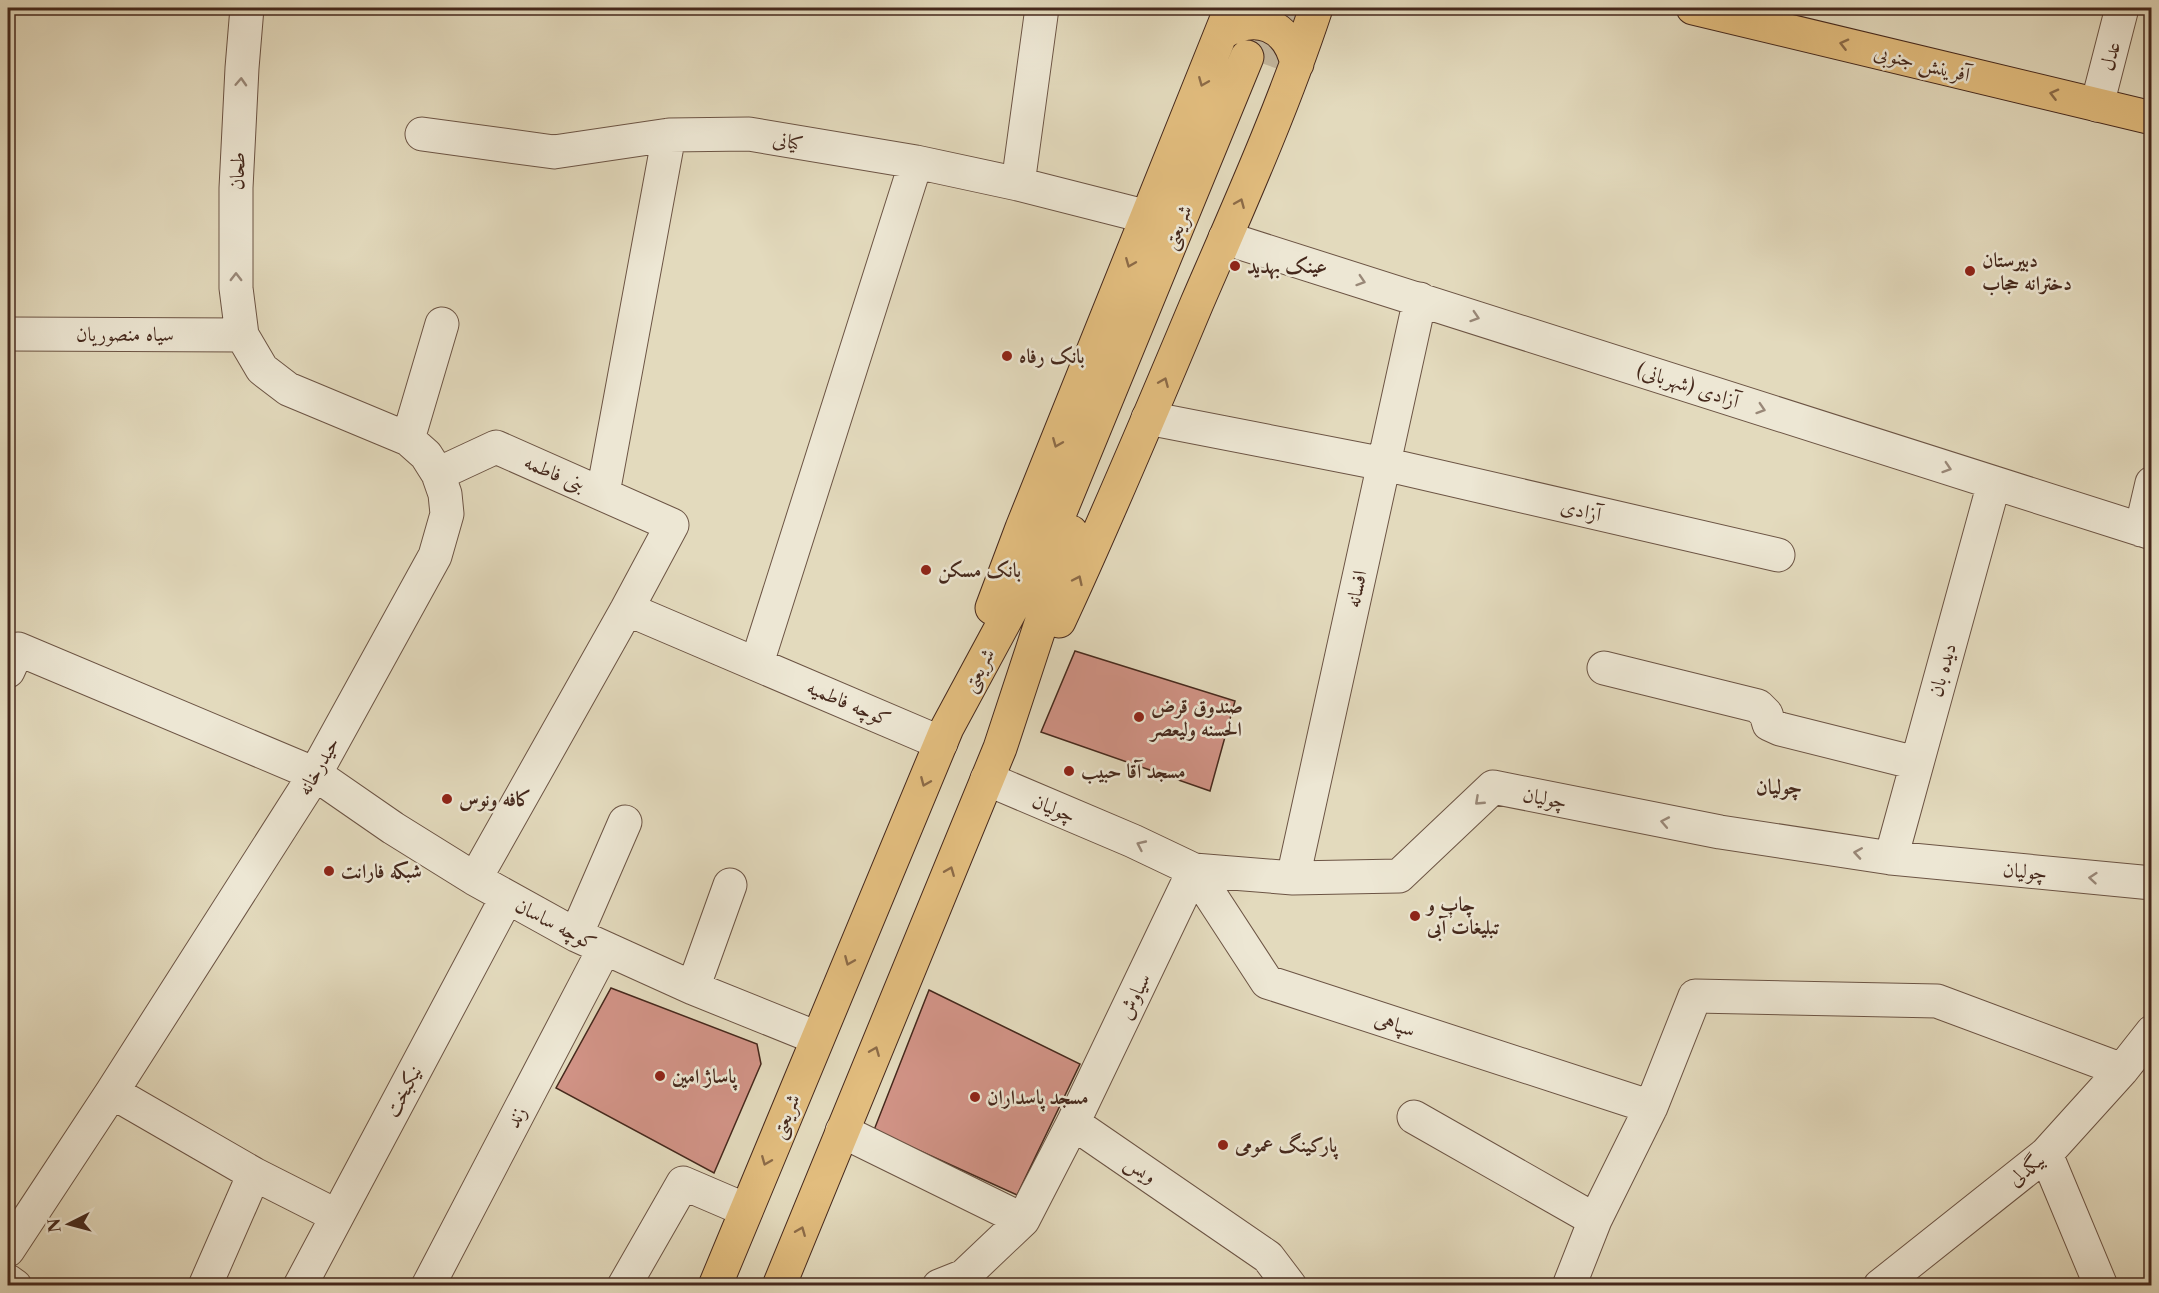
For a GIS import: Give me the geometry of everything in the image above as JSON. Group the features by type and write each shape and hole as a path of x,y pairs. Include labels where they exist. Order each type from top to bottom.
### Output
{"main road":[{"path":"1000,748 1091,554 1297,64 1316,8"},
{"name":"آفرینش جنوبی","path":"1704,9 2151,118"},
{"path":"944,735 1022,528 1226,20 1241,24 1262,23 1275,28 1294,50 1297,64"},
{"name":"شریعتی","path":"715,1286 944,735 1049,539 1255,61 1065,546 1000,748 779,1286"}],"street":[{"name":"طحان","path":"242,335 236,288 236,188 247,8"},
{"path":"1018,184 1042,8"},
{"name":"عدل","path":"2097,105 2122,8"},
{"name":"کیانی","path":"422,134 554,152 669,135 749,134 916,162 1018,184 1148,218"},
{"path":"603,493 669,135"},
{"path":"757,663 916,162"},
{"name":"آزادی (شهربانی)","path":"1225,238 2146,532"},
{"name":"افسانه","path":"1293,878 1420,299"},
{"path":"408,440 442,324"},
{"name":"سیاه منصوریان","path":"8,334 242,335"},
{"name":"حیدرخانه","path":"8,1250 315,774 435,556 447,514 445,494 438,474 426,455 408,440 288,389 262,369 242,335"},
{"name":"آزادی","path":"1148,418 1384,464 1778,555"},
{"name":"بنی فاطمه","path":"438,474 496,447 672,525 627,609"},
{"name":"دیده بان","path":"1891,858 1994,483"},
{"path":"2146,532 2151,483"},
{"path":"474,879 627,609"},
{"name":"کوچه فاطمیه","path":"627,609 757,663 944,735"},
{"name":"کوچه ساسان","path":"8,671 18,649 315,774 393,828 474,879 590,942 817,1038"},
{"path":"1604,668 1758,706 1766,714 1769,724 1780,729 1916,763"},
{"name":"چولیان","path":"987,779 1133,841 1194,870 1293,878 1399,876 1493,787 1720,832 1891,858 2151,883"},
{"name":"زند","path":"428,1286 590,942 625,822"},
{"name":"سپاهی","path":"1194,870 1267,982 1651,1107"},
{"name":"سیاوش","path":"1073,1123 1194,870"},
{"path":"693,987 730,885"},
{"name":"نیکبخت","path":"300,1286 507,897"},
{"path":"1569,1286 1595,1220 1651,1107 1695,996 1937,1001 2122,1070"},
{"name":"بیگدلی","path":"1880,1286 2046,1154 2122,1070 2151,1032"},
{"path":"112,1092 255,1174 337,1216"},
{"path":"1414,1117 1595,1220"},
{"path":"939,1286 964,1276 1023,1220 1073,1123"},
{"name":"ویس","path":"1073,1123 1268,1257 1290,1286"},
{"path":"842,1131 1023,1220"},
{"path":"2046,1154 2100,1286"},
{"path":"204,1286 255,1174"},
{"path":"624,1286 683,1183 746,1210"},
{"path":"8,1281 15,1286"}],"building":[{"name":"صندوق قرض الحسنه ولیعصر","path":"1075,651 1235,701 1210,791 1041,732"},
{"name":"پاساژ امین","path":"611,988 757,1044 761,1064 714,1173 556,1088"},
{"name":"مسجد پاسداران","path":"929,990 1080,1064 1017,1195 874,1130"}],"tunnel":[{"path":"1264,64 1284,8"}],"place":[{"name":"عینک بهدید","path":"1235,266"},
{"name":"دبیرستان دخترانه حجاب","path":"1970,271"},
{"name":"بانک رفاه","path":"1007,356"},
{"name":"بانک مسکن","path":"926,570"},
{"name":"صندوق قرض الحسنه ولیعصر","path":"1139,717"},
{"name":"مسجد آقا حبیب","path":"1069,771"},
{"name":"کافه ونوس","path":"447,799"},
{"name":"شبکه فارانت","path":"329,871"},
{"name":"چاپ و تبلیغات آبی","path":"1415,916"},
{"name":"پاساژ امین","path":"660,1076"},
{"name":"مسجد پاسداران","path":"975,1097"},
{"name":"پارکینگ عمومی","path":"1223,1145"}],"district":[{"name":"چولیان","path":"1779,786"}]}
